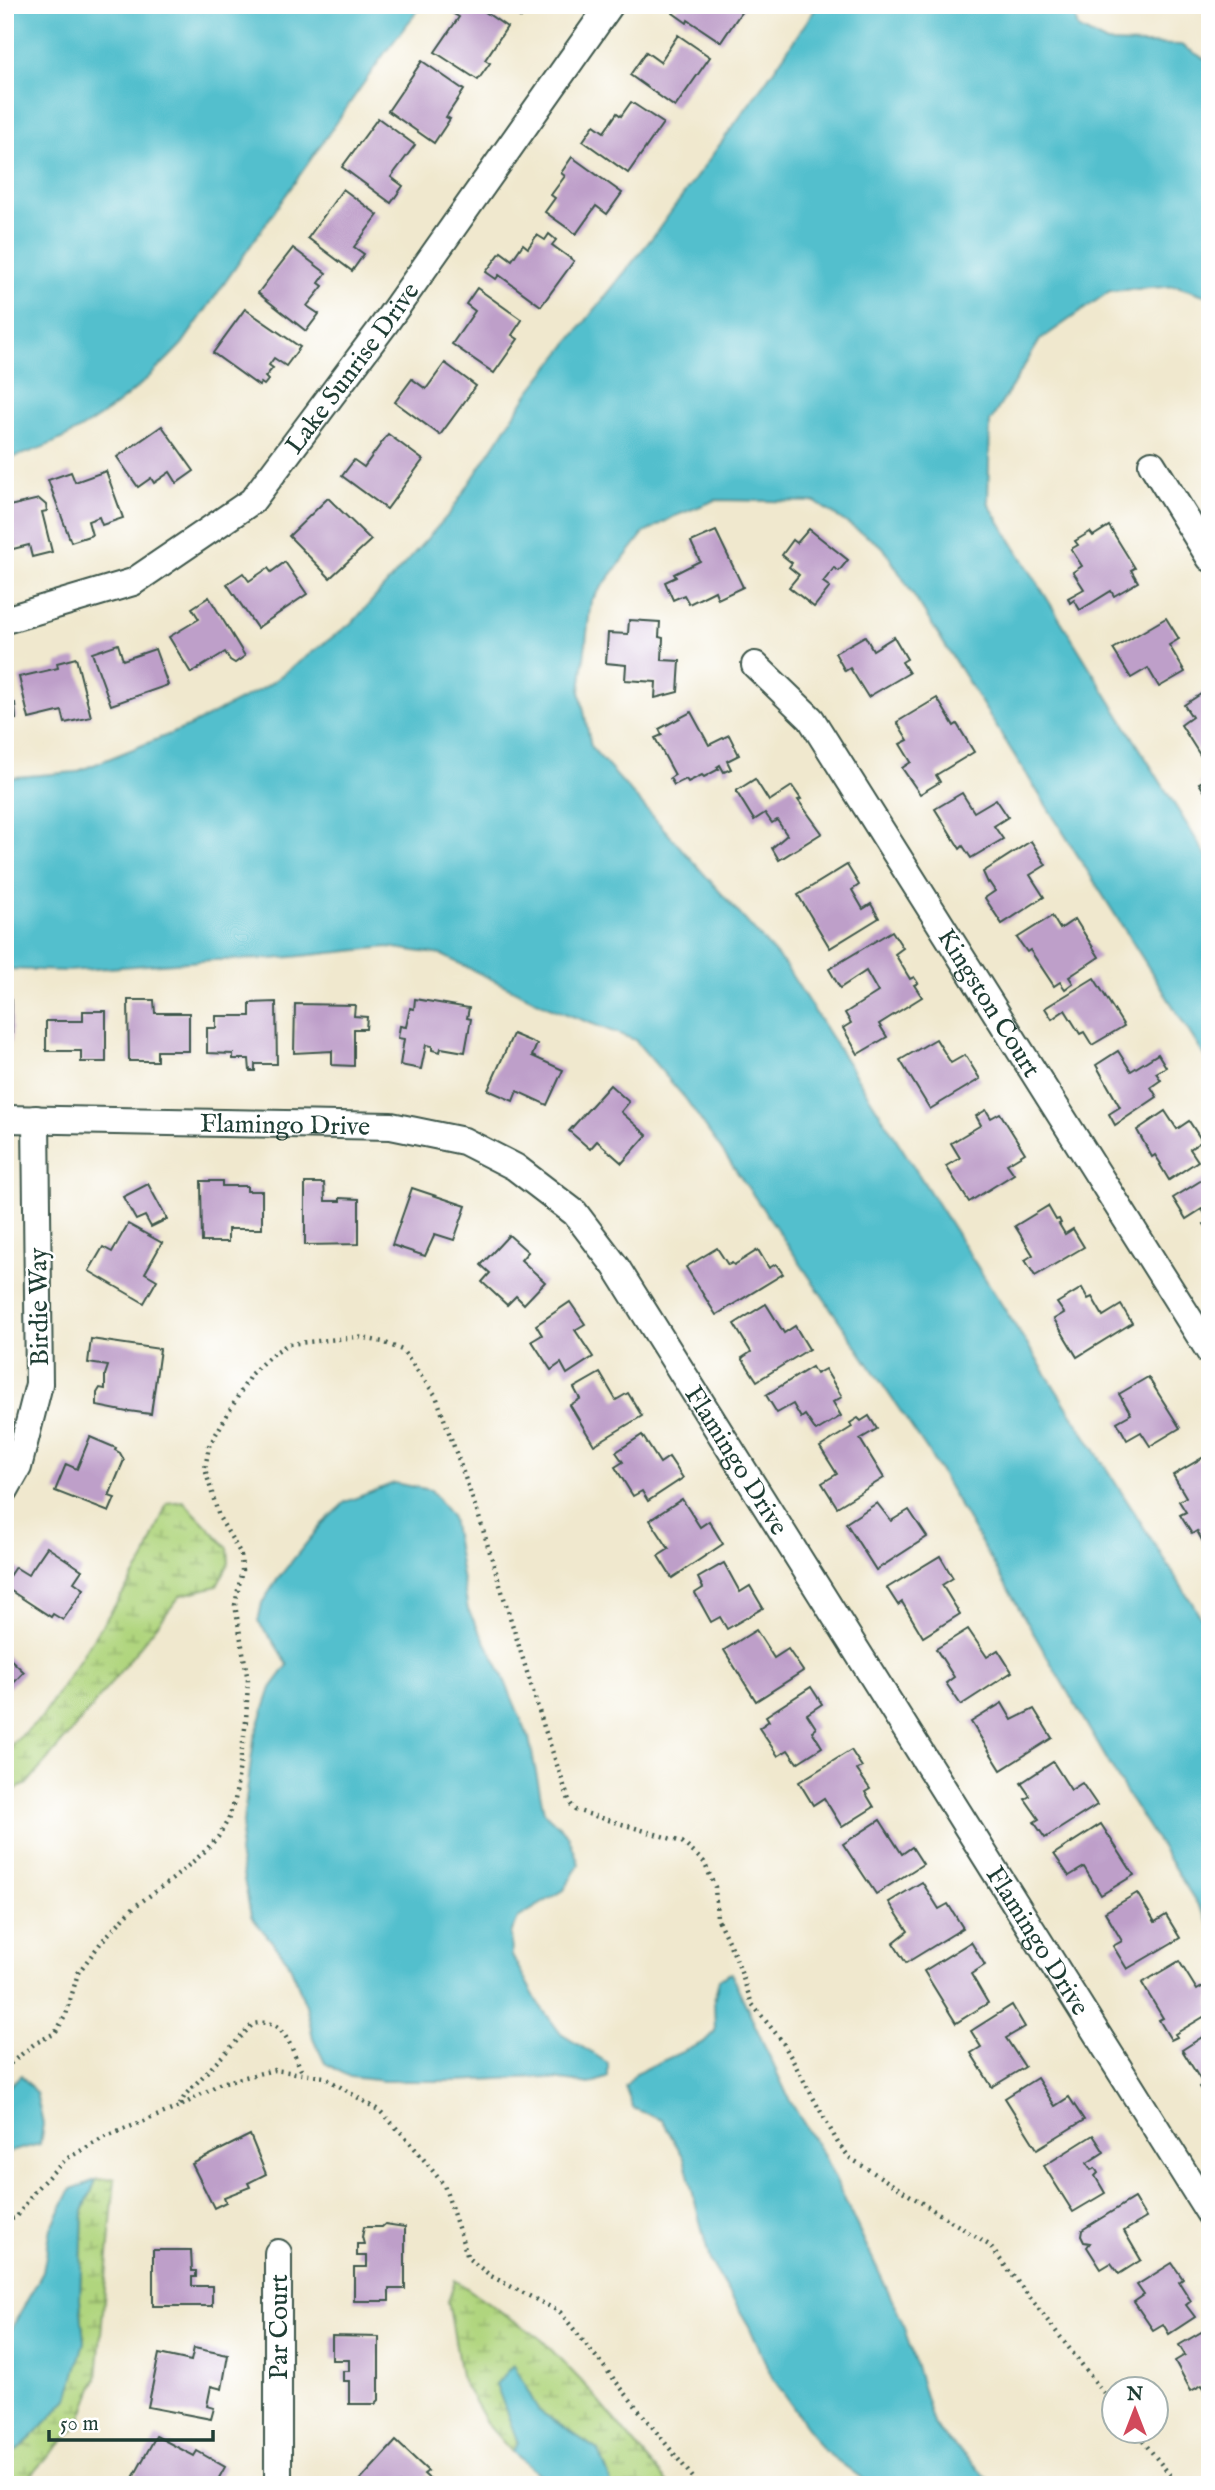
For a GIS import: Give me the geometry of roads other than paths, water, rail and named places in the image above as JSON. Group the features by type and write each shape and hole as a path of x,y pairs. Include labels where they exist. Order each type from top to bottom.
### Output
{"street":[{"name":"Lake Sunrise Drive","path":"5,620 133,582 252,501 384,325 610,5"},
{"path":"1152,464 1210,558"},
{"name":"Kingston Court","path":"755,665 811,719 1210,1352"},
{"name":"Flamingo Drive","path":"5,1119 391,1126 464,1141 515,1167 576,1213 623,1279 1210,2214"},
{"name":"Birdie Way","path":"5,1490 18,1466 38,1384 36,1119"},
{"name":"Par Court","path":"278,2253 278,2485"}],"water":[{"path":"5,5 422,5 384,54 182,344 144,382 102,415 56,442 5,459"},
{"path":"818,5 1072,5 1078,28 1107,43 1181,45 1210,62 1210,297 1177,286 1110,291 1040,340 990,422 988,503 1210,862 1210,1065 883,547 815,502 716,500 675,516 643,534 591,601 580,691 591,747 785,965 1210,1631 1210,1924 1124,1789 929,1453 685,1098 635,1040 551,1008 442,955 388,947 272,959 214,960 68,971 5,969 5,778 76,772 190,726 267,686 354,621 450,513 530,391 655,234"},
{"path":"394,1483 431,1490 452,1518 468,1610 498,1665 529,1738 544,1812 568,1835 579,1864 564,1890 518,1918 511,1933 512,1956 538,2003 561,2034 608,2063 608,2077 590,2084 538,2077 384,2081 350,2077 325,2063 313,2038 306,2005 288,1961 251,1916 239,1853 254,1739 271,1688 288,1665 258,1622 262,1603 279,1577 322,1524 345,1502"},
{"path":"731,1973 790,2101 825,2158 902,2321 934,2426 992,2485 871,2485 822,2449 772,2377 749,2326 710,2261 684,2158 662,2120 633,2108 625,2087 636,2073 704,2042 715,2031 714,2001 719,1979"},
{"path":"21,2075 36,2093 43,2124 40,2144 5,2153 5,2090"},
{"path":"96,2180 83,2211 80,2299 84,2342 68,2399 32,2437 5,2460 5,2340 43,2272 51,2228 71,2189"},
{"path":"514,2365 538,2410 599,2451 612,2485 552,2485 512,2452 518,2443 496,2384"}]}
